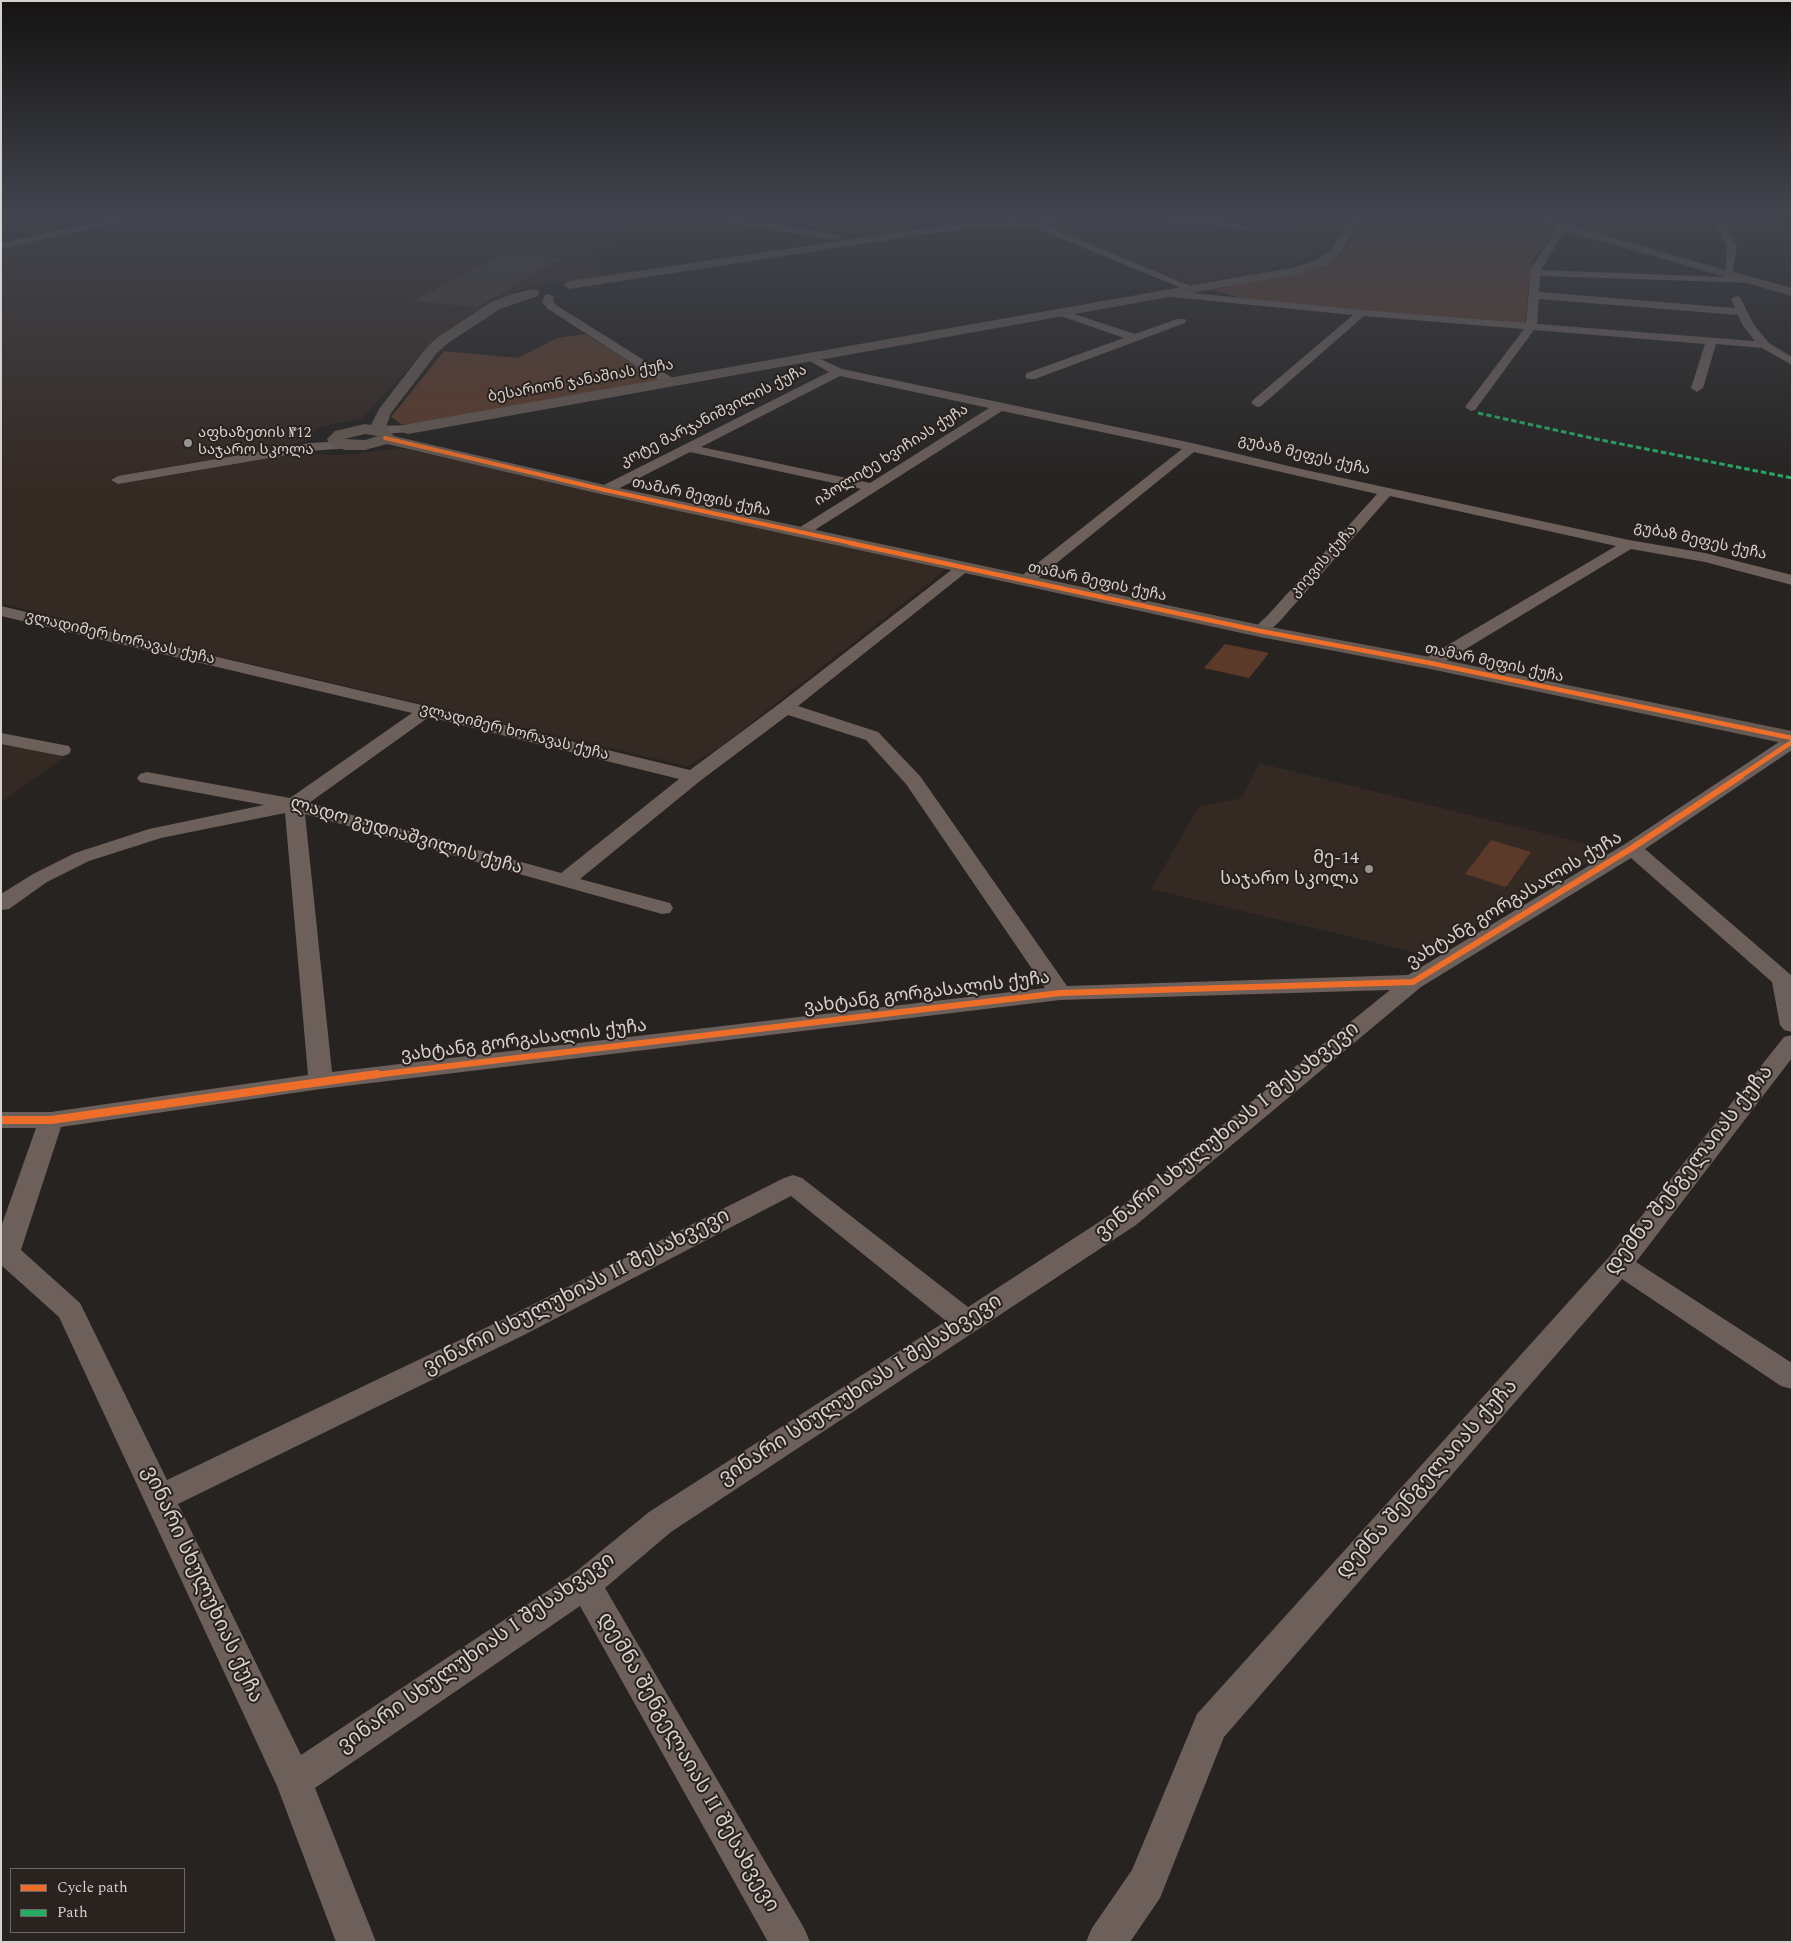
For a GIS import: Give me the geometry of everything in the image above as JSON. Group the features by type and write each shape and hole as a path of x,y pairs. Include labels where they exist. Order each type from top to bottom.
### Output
{"street":[{"path":"341,441 352,430 384,412 433,348 491,309"},
{"path":"553,309 670,382"},
{"name":"ბესარიონ ჯანაშიას ქუჩა","path":"389,435 670,382 1087,309"},
{"path":"1319,309 1765,345"},
{"path":"1471,407 1531,327 1533,309"},
{"path":"1702,309 1743,312"},
{"path":"1741,309 1749,326 1765,345 1792,362"},
{"path":"1062,313 1135,338"},
{"path":"1257,403 1362,313"},
{"path":"1031,376 1181,322"},
{"path":"1697,388 1711,341"},
{"name":"გუბაზ მეფეს ქუჩა","path":"812,358 838,372 1192,447 1629,544 1706,558 1792,580"},
{"name":"კოტე მარჯანიშვილის ქუჩა","path":"605,490 838,372"},
{"name":"იპოლიტე ხვიჩიას ქუჩა","path":"802,532 999,407"},
{"path":"384,412 389,435"},
{"path":"352,430 389,435"},
{"path":"118,480 341,441 365,445 389,435"},
{"name":"თამარ მეფის ქუჩა","path":"389,435 605,490 964,567 1032,576 1260,631 1430,663 1792,738"},
{"path":"1032,576 1192,447"},
{"path":"688,448 872,487"},
{"name":"კიევის ქუჩა","path":"1260,631 1274,618 1387,491"},
{"path":"1430,663 1629,544"},
{"path":"564,881 693,777 785,708 964,567"},
{"name":"ვლადიმერ ხორავას ქუჩა","path":"1,611 426,711 693,777"},
{"path":"785,708 872,736 913,780 927,799 1060,993"},
{"path":"1,904 40,878 82,858 156,833 294,805 426,711"},
{"path":"1,738 62,750"},
{"name":"ვახტანგ გორგასალის ქუჩა","path":"1,1120 51,1120 321,1081 1060,993 1413,982 1632,848 1792,742"},
{"name":"ლადო გუდიაშვილის ქუჩა","path":"147,778 294,805 662,908"},
{"path":"294,805 321,1081"},
{"path":"1632,848 1787,980 1792,1025"},
{"name":"ვინარი სხულუხიას I შესახვევი","path":"294,1781 585,1584 660,1522 1126,1218 1413,982"},
{"name":"დემნა შენგელაიას ქუჩა","path":"1106,1942 1146,1884 1210,1726 1619,1264 1792,1042"},
{"path":"4,1254 51,1120"},
{"name":"ვინარი სხულუხიას II შესახვევი","path":"160,1498 514,1327 793,1184 967,1322"},
{"name":"ვინარი სხულუხიას ქუჩა","path":"4,1254 70,1311 294,1781 356,1942"},
{"path":"1619,1264 1792,1378"},
{"name":"დემნა შენგელაიას II შესახვევი","path":"585,1584 790,1942"}],"shaded area":[{"path":"1,309 487,309 437,338 362,418 324,426 310,435 310,440 297,442 306,452 326,455 347,455 400,448 948,568 719,748 687,766 115,632 1,603"},
{"path":"1338,309 1527,309 1525,324"},
{"path":"585,334 661,381 403,425 391,417 444,351 518,358 557,338"},
{"path":"1225,644 1269,653 1249,678 1204,668"},
{"path":"1,744 68,755 1,802"},
{"name":"მე-14 საჯარო სკოლა","path":"1259,763 1611,850 1421,954 1151,889 1199,807 1242,798"},
{"path":"1491,840 1531,852 1506,887 1465,874"}],"marked path":[{"path":"1478,413 1596,439 1792,478"}],"cycle path":[{"path":"385,438 605,490 1260,631 1430,663 1792,738"},
{"path":"1,1120 51,1120 321,1081 1060,993 1413,982 1632,848 1792,742"}],"place":[{"name":"აფხაზეთის №12 საჯარო სკოლა","path":"188,443"},
{"name":"მე-14 საჯარო სკოლა","path":"1369,869"}]}
